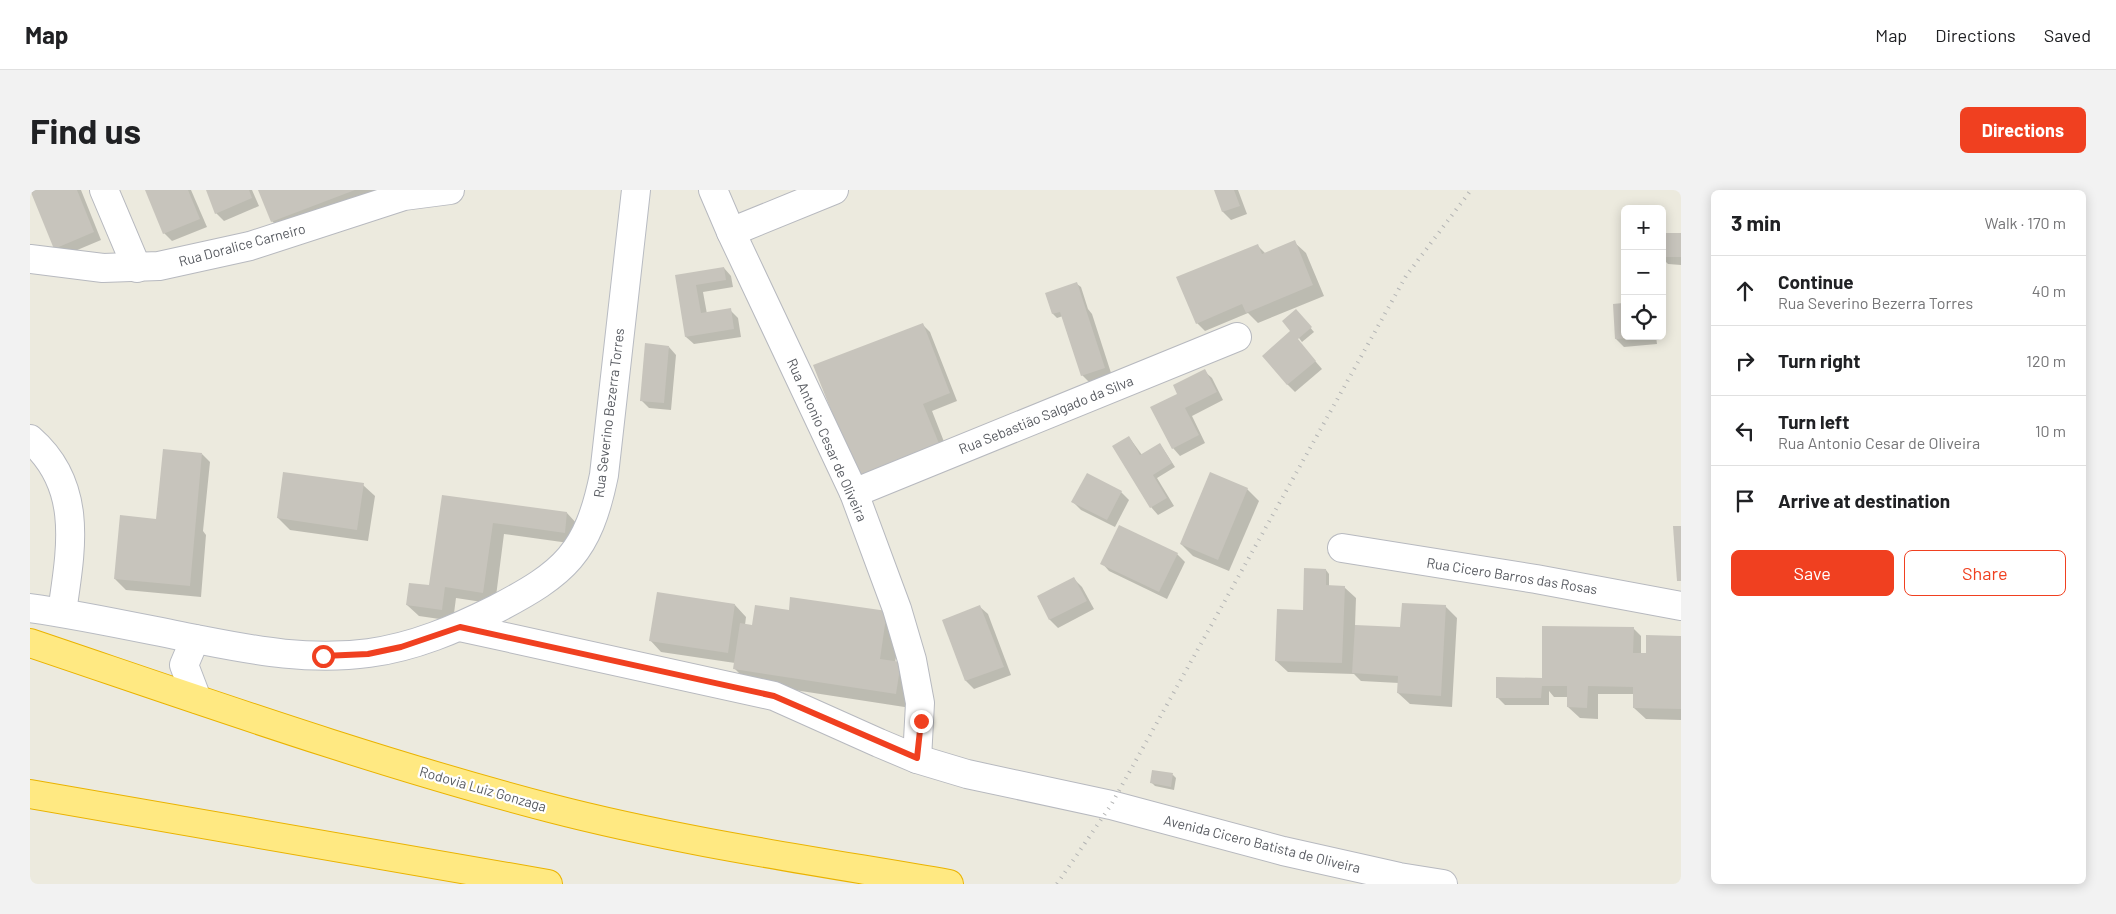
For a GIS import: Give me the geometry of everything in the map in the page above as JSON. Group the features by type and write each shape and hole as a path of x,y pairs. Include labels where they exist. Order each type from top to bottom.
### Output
{"highway":[{"name":"Rodovia Luiz Gonzaga","path":"30,643 380,760 551,809 695,840 948,884"},
{"path":"30,794 548,884"}],"street":[{"path":"104,190 137,268"},
{"name":"Rua Doralice Carneiro","path":"30,259 103,268 137,268 183,262 250,246 403,193 450,190"},
{"name":"Rua Severino Bezerra Torres","path":"30,608 62,612 274,654 323,656 368,654 401,647 460,627 532,591 561,568 588,532 597,509 604,475 636,190"},
{"name":"Rua Antonio Cesar de Oliveira","path":"713,190 730,232 854,493 897,609 912,660 920,703 917,758"},
{"path":"730,232 834,190"},
{"name":"Rua Sebastião Salgado da Silva","path":"854,493 1237,337"},
{"path":"30,439 42,450 58,470 67,499 71,531 62,612"},
{"name":"Rua Cicero Barros das Rosas","path":"1342,548 1536,579 1681,606"},
{"name":"Avenida Cicero Batista de Oliveira","path":"460,627 774,696 917,758 967,774 1112,805 1283,852 1443,884"},
{"path":"196,639 184,665 197,699"}],"building":[{"path":"30,190 77,190 94,232 54,249"},
{"path":"145,190 188,190 200,219 163,234"},
{"path":"206,190 249,190 252,198 215,214"},
{"path":"258,190 355,190 271,222"},
{"path":"1214,190 1234,190 1240,206 1222,212"},
{"path":"1666,233 1681,233 1681,257 1666,257"},
{"path":"1295,240 1313,285 1246,313 1242,304 1196,324 1176,277 1258,244 1262,254"},
{"path":"724,267 726,280 696,285 701,313 731,308 734,329 685,337 675,275"},
{"path":"1077,282 1105,368 1081,376 1060,312 1052,314 1045,293"},
{"path":"1621,303 1621,339 1615,339 1613,304"},
{"path":"1296,309 1312,327 1298,339 1316,361 1287,385 1262,356 1290,331 1282,321"},
{"path":"923,323 950,393 923,404 940,446 858,478 813,365"},
{"path":"645,343 669,346 664,403 640,401"},
{"path":"1205,369 1217,392 1185,408 1199,435 1172,449 1150,407 1177,394 1173,385"},
{"path":"1129,436 1140,455 1160,443 1172,463 1153,475 1167,498 1150,508 1112,446"},
{"path":"163,449 202,453 190,586 114,579 120,515 156,519"},
{"path":"283,472 364,483 357,530 277,518"},
{"path":"1210,472 1248,488 1218,560 1180,544"},
{"path":"1087,473 1122,491 1107,520 1071,502"},
{"path":"442,495 567,512 565,533 493,523 483,593 445,587 442,610 406,605 409,583 429,585"},
{"path":"1119,525 1178,553 1159,592 1100,564"},
{"path":"1673,526 1681,526 1681,581 1677,581"},
{"path":"1304,568 1326,569 1326,585 1345,586 1342,663 1275,661 1277,609 1303,610"},
{"path":"1074,577 1087,601 1049,620 1037,596"},
{"path":"657,592 735,604 728,653 649,641"},
{"path":"790,597 887,611 880,659 901,662 896,694 733,669 740,623 752,625 755,605 789,610"},
{"path":"1402,603 1446,605 1441,696 1397,693 1398,676 1352,673 1355,625 1400,627"},
{"path":"980,605 1004,667 965,681 942,620"},
{"path":"1542,626 1634,627 1633,653 1646,653 1646,635 1681,636 1681,709 1633,708 1633,687 1588,686 1587,708 1567,707 1567,686 1542,686 1541,698 1496,698 1496,677 1542,678"},
{"path":"1152,770 1173,773 1171,787 1150,783"}],"railway":[{"path":"1057,884 1111,805 1406,276 1471,190"}],"route":[{"path":"323,656 368,654 401,647 460,627 774,696 917,758 921,721"}]}
